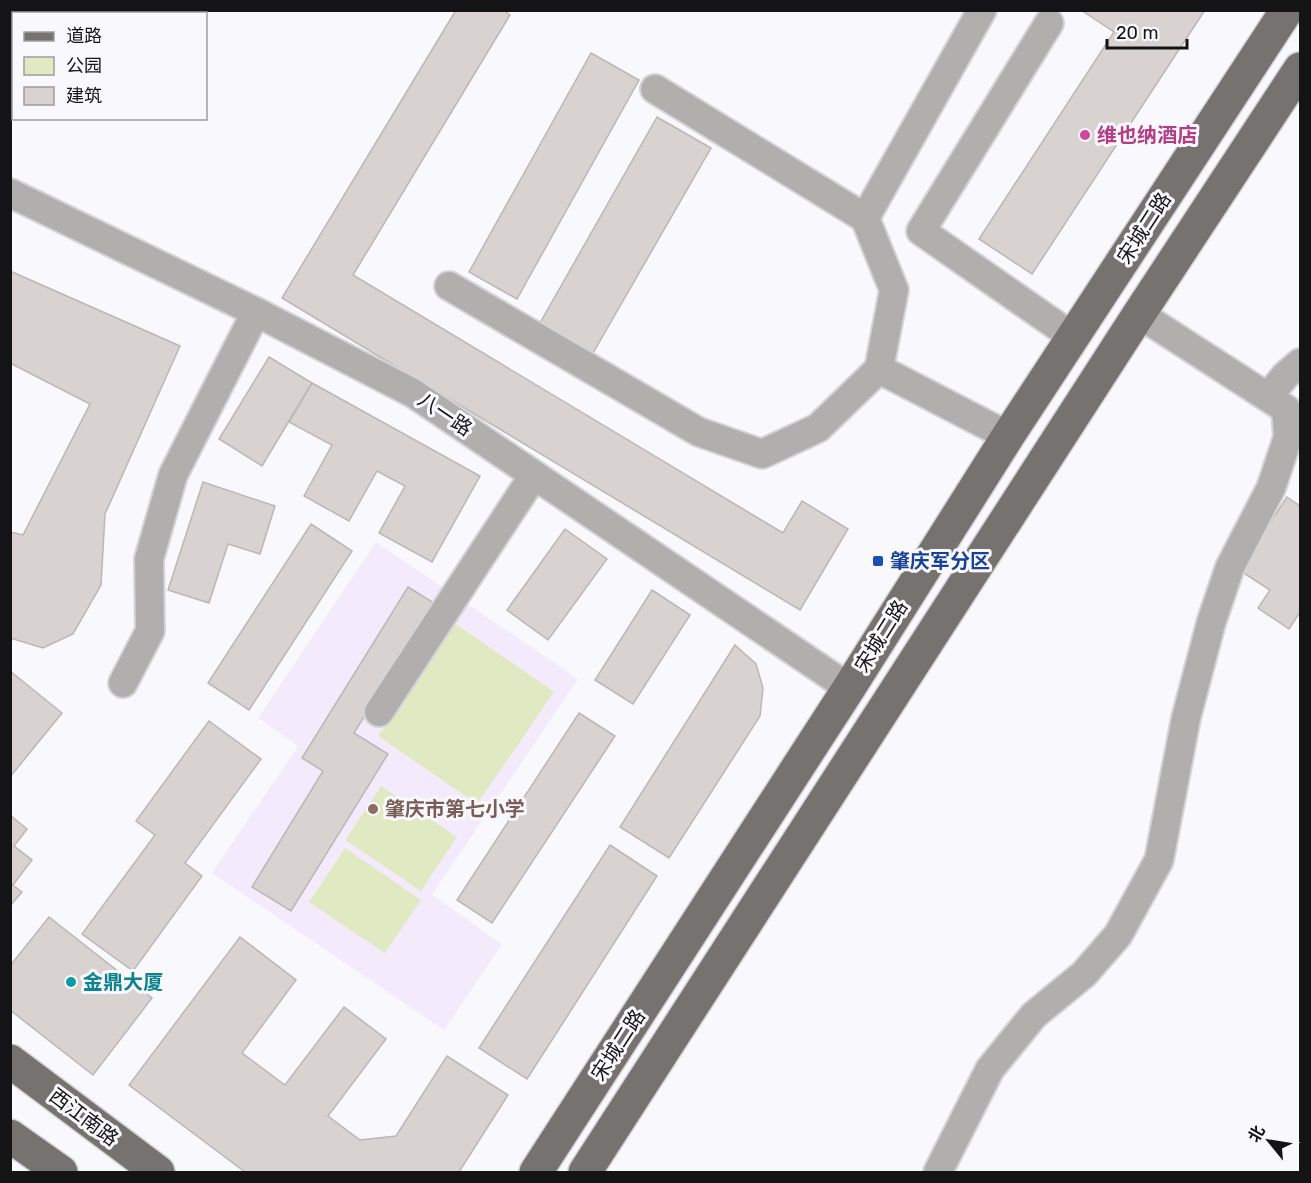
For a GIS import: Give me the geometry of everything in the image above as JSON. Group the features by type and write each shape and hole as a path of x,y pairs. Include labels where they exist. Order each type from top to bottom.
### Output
{"main road":[{"name":"宋城二路","path":"536,1173 849,688 1008,436 1287,10"},
{"name":"宋城二路","path":"585,1173 1139,314 1300,69"},
{"path":"1008,436 1045,460"},
{"name":"西江南路","path":"10,1061 158,1173"},
{"path":"10,1136 61,1173"}],"street":[{"path":"865,218 982,10"},
{"path":"1049,23 921,231 1073,338"},
{"path":"449,286 699,432 762,454 818,428 879,369 894,290 865,218 655,89"},
{"name":"八一路","path":"10,193 256,312 413,393 849,688"},
{"path":"123,683 150,631 149,559 173,475 256,312"},
{"path":"938,1173 990,1069 1034,1015 1084,974 1118,934 1159,860 1186,718 1211,622 1230,567 1271,489 1288,437 1286,409 1139,314"},
{"path":"1268,397 1285,376 1300,363"},
{"path":"879,369 1008,436"},
{"path":"379,712 534,475"}],"shaded area":[{"name":"肇庆市第七小学","path":"376,542 578,679 432,895 502,944 444,1030 212,873 298,746 258,718"}],"green space":[{"path":"456,624 554,692 477,804 378,736"},
{"path":"381,786 457,837 421,891 345,840"},
{"path":"345,848 421,900 385,953 309,902"}],"building":[{"path":"12,10 47,10 46,12 15,12"},
{"path":"456,10 503,10 510,15 353,275 783,533 802,501 848,529 800,610 282,298"},
{"name":"维也纳酒店","path":"1081,10 1205,10 1032,274 979,239 1114,32"},
{"path":"591,53 639,80 517,299 469,272"},
{"path":"657,117 711,148 593,353 540,323"},
{"path":"10,271 180,346 105,514 101,585 73,634 43,648 10,638 10,532 23,535 90,404 10,363"},
{"path":"269,357 312,383 262,466 219,439"},
{"path":"312,383 480,476 432,562 379,533 405,486 377,471 349,521 304,496 332,445 289,422"},
{"path":"203,482 275,506 260,554 228,544 209,603 168,590"},
{"path":"1287,497 1300,506 1300,612 1289,629 1258,608 1270,590 1239,570"},
{"path":"311,524 352,551 249,710 208,683"},
{"path":"565,529 607,559 548,640 507,610"},
{"path":"408,587 434,603 354,733 388,754 291,911 252,887 323,771 302,758"},
{"path":"652,590 690,615 633,704 595,680"},
{"path":"735,645 756,664 763,688 760,716 669,858 620,827"},
{"path":"10,671 62,713 10,777"},
{"path":"579,713 615,736 492,923 457,900"},
{"path":"209,721 261,759 185,863 202,876 133,971 82,934 155,835 136,821"},
{"path":"10,815 27,829 14,846 32,860 13,885 10,883"},
{"path":"610,845 657,876 527,1079 479,1048"},
{"path":"10,883 22,892 10,906"},
{"name":"金鼎大厦","path":"49,917 152,998 93,1075 10,1010 10,966"},
{"path":"240,937 296,980 242,1053 285,1085 344,1007 386,1039 328,1116 360,1140 396,1136 447,1056 508,1095 459,1172 245,1172 129,1085"}],"place":[{"name":"维也纳酒店","path":"1085,135"},
{"name":"肇庆军分区","path":"878,561"},
{"name":"肇庆市第七小学","path":"373,809"},
{"name":"金鼎大厦","path":"71,982"}]}
